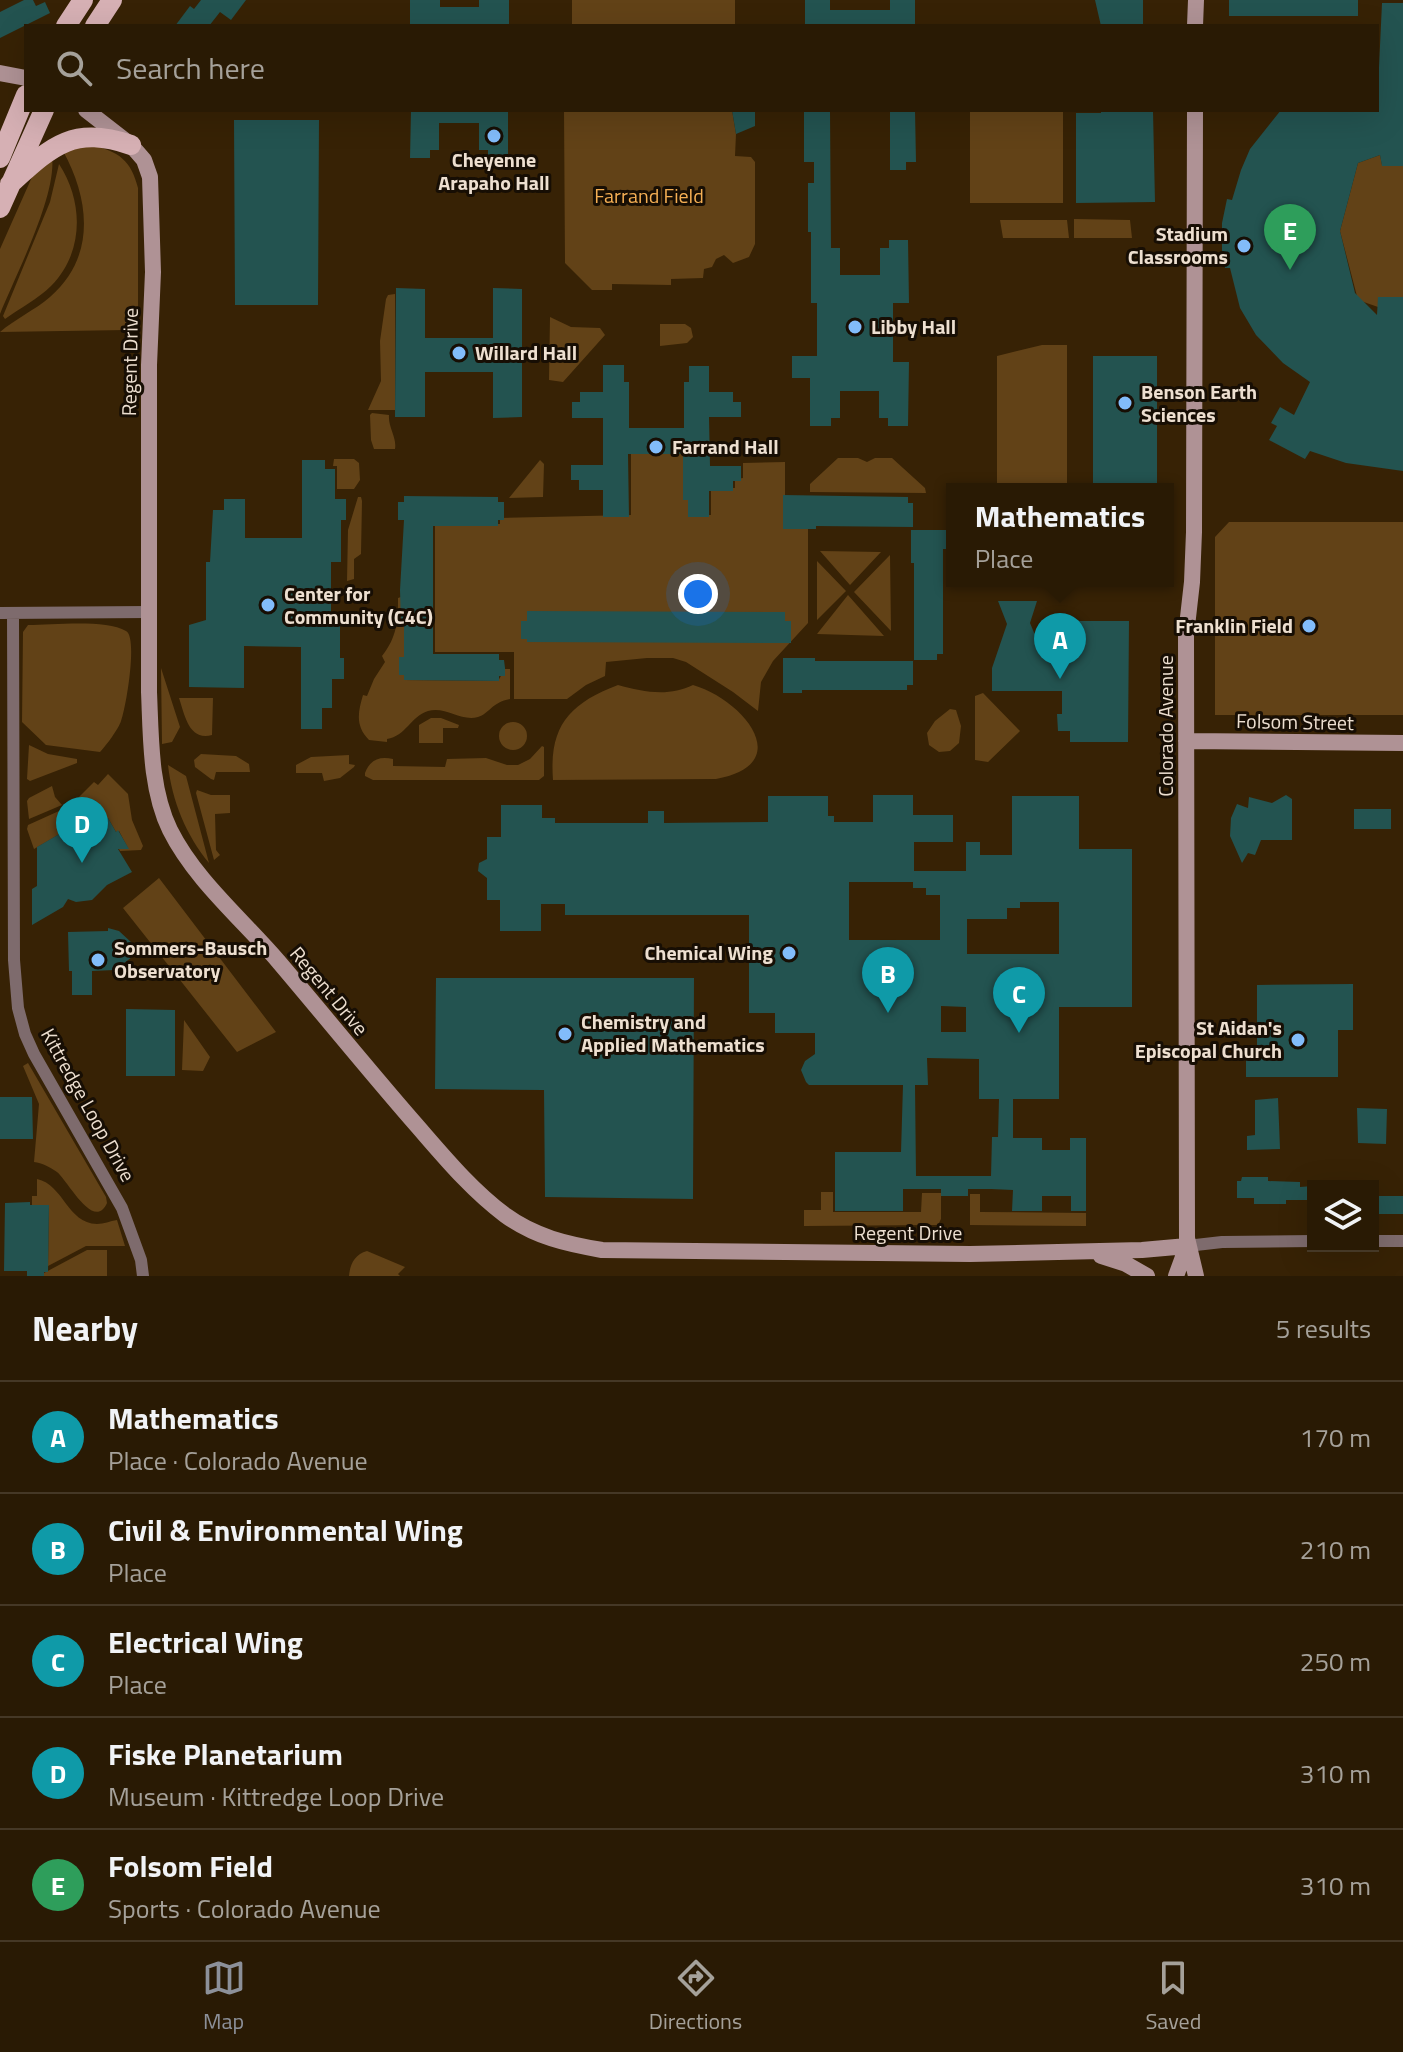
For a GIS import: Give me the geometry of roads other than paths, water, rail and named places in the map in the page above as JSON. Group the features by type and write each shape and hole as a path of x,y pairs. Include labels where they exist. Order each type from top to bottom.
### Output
{"main road":[{"path":"67,24 83,0"},
{"path":"96,24 112,0"},
{"path":"0,158 24,100"},
{"path":"0,208 43,112"},
{"path":"10,184 43,154 65,140 97,137 131,145"}],"street":[{"path":"1195,24 1196,0"},
{"path":"0,73 24,78"},
{"name":"Regent Drive","path":"89,112 131,145 144,160 150,177 150,728 156,779 166,820 194,868 276,959 462,1178 506,1216 536,1234 560,1243 602,1250 937,1254 1187,1246"},
{"name":"Colorado Avenue","path":"1195,112 1194,532 1186,635 1186,741 1187,1246 1196,1276"},
{"name":"Kittredge Loop Drive","path":"143,1276 141,1260 122,1208 34,1054 18,1008 14,960 7,613 149,612"},
{"name":"Folsom Street","path":"1186,741 1403,743"},
{"path":"1187,1246 1222,1242 1307,1241"},
{"path":"1379,1241 1403,1241"},
{"name":"Colorado Avenue","path":"1176,1276 1187,1246"},
{"path":"1084,1251 1126,1264 1147,1276"}],"place":[{"name":"Cheyenne Arapaho Hall","path":"494,136"},
{"name":"Stadium Classrooms","path":"1244,246"},
{"name":"Folsom Field","path":"1290,270"},
{"name":"Libby Hall","path":"855,327"},
{"name":"Willard Hall","path":"459,353"},
{"name":"Benson Earth Sciences","path":"1125,403"},
{"name":"Farrand Hall","path":"656,447"},
{"name":"Center for Community (C4C)","path":"268,605"},
{"name":"Franklin Field","path":"1309,626"},
{"name":"Mathematics","path":"1060,679"},
{"name":"Fiske Planetarium","path":"82,863"},
{"name":"Chemical Wing","path":"789,953"},
{"name":"Sommers-Bausch Observatory","path":"98,960"},
{"name":"Civil & Environmental Wing","path":"888,1013"},
{"name":"Electrical Wing","path":"1019,1033"},
{"name":"Chemistry and Applied Mathematics","path":"565,1034"},
{"name":"St Aidan's Episcopal Church","path":"1298,1040"}],"park label":[{"name":"Farrand Field","path":"649,196"}]}
